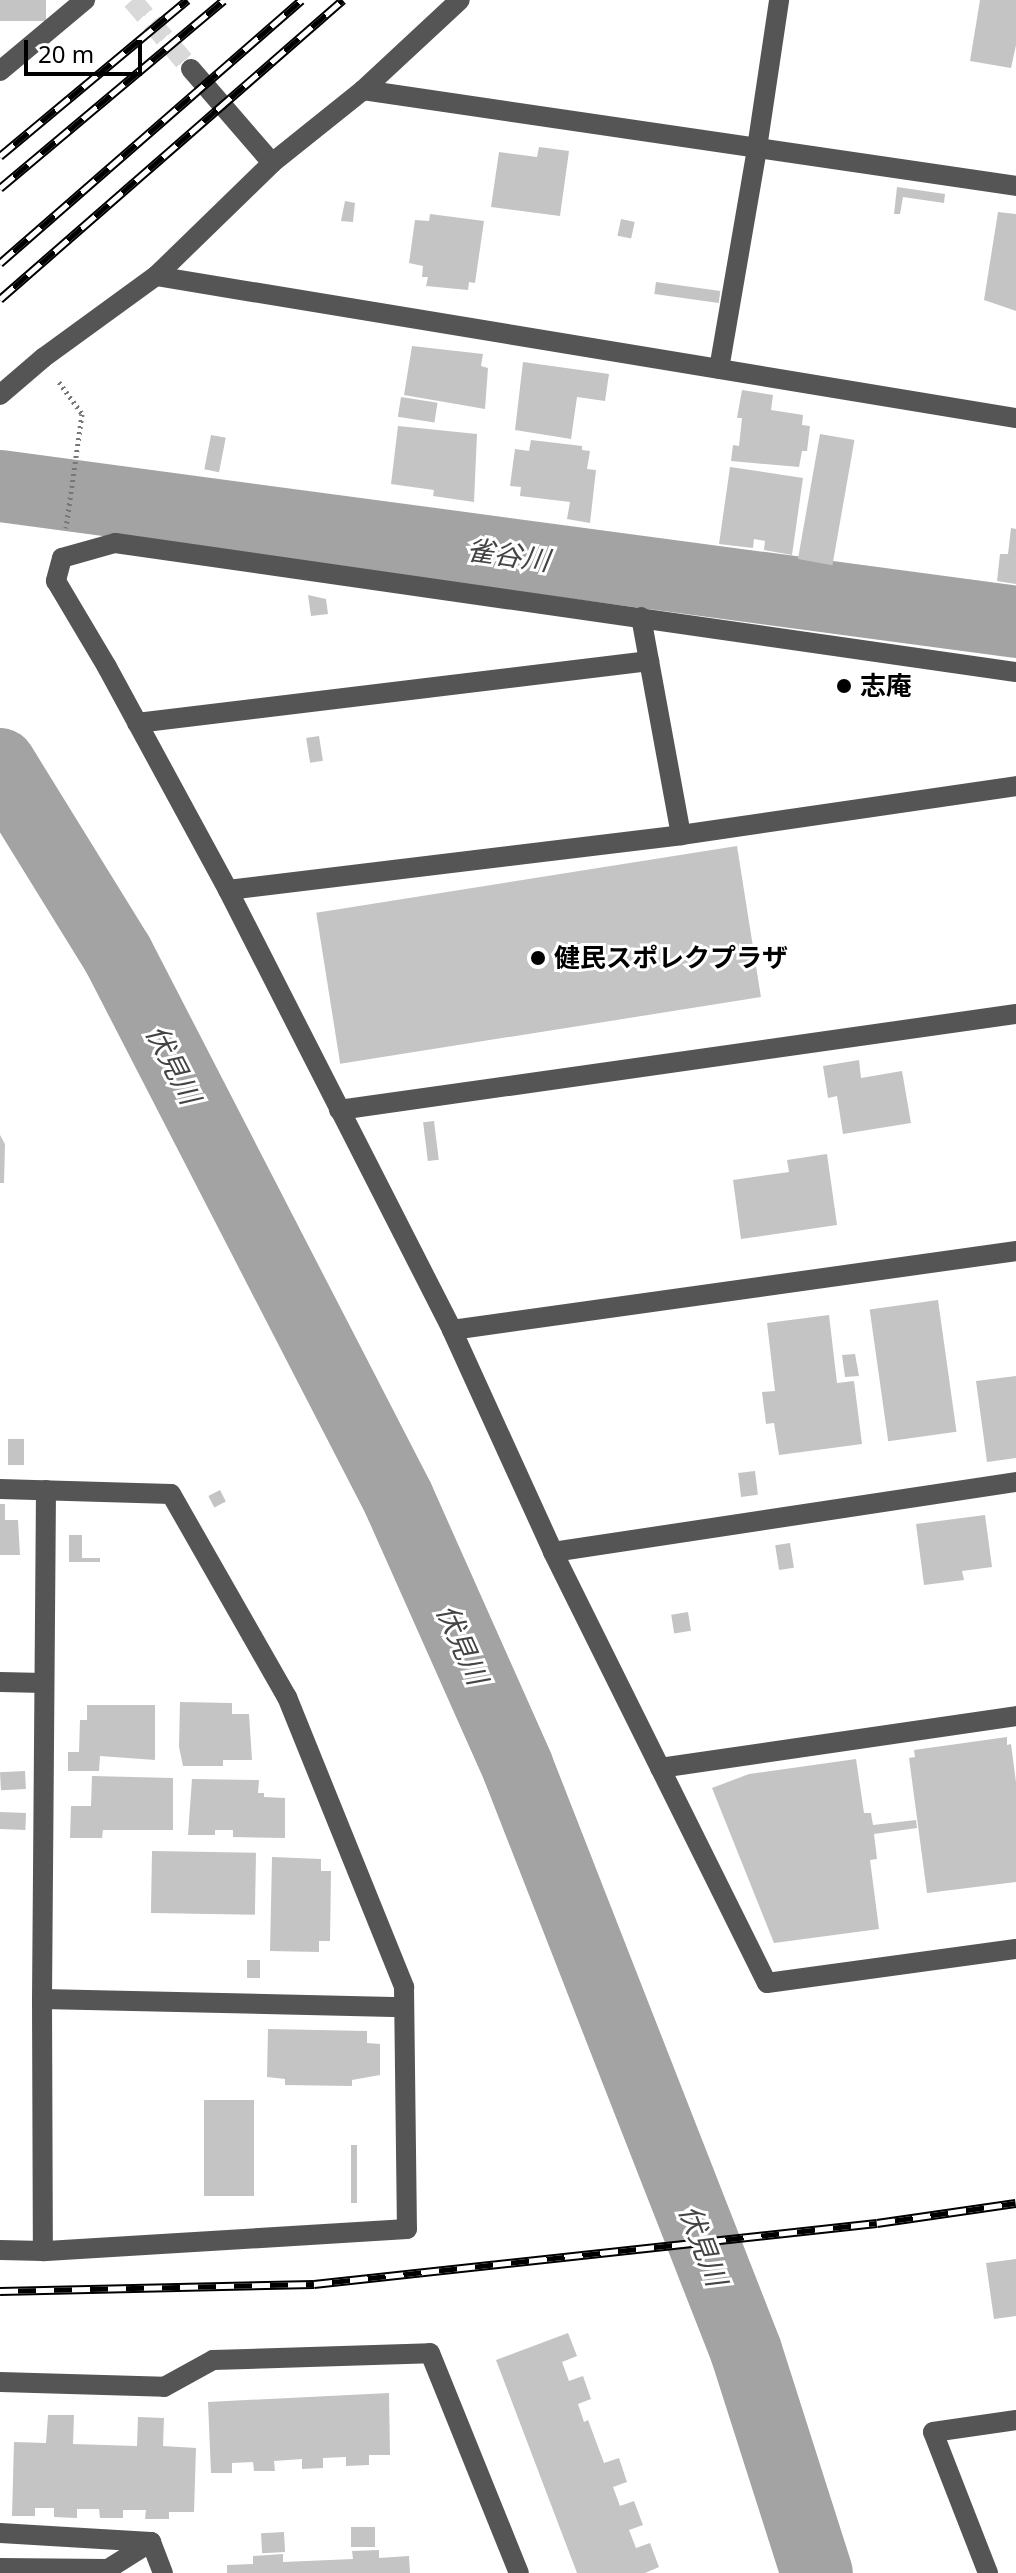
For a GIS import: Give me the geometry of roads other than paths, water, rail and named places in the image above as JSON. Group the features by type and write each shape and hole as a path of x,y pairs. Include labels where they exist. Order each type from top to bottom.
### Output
{"street":[{"path":"0,71 85,0"},
{"path":"0,395 43,358 156,276 272,163 363,90 460,0"},
{"path":"719,369 779,0"},
{"path":"191,69 272,163"},
{"path":"363,90 1016,186"},
{"path":"156,276 1016,418"},
{"path":"1016,672 115,543 62,558 56,581 228,890 452,1330 553,1552 767,1983 1016,1949"},
{"path":"641,617 681,835"},
{"path":"137,723 649,661"},
{"path":"228,890 681,835 1016,786"},
{"path":"339,1110 1016,1014"},
{"path":"452,1330 1016,1251"},
{"path":"553,1552 1016,1482"},
{"path":"0,1489 171,1494 287,1697 404,1987 407,2229 43,2251 0,2250"},
{"path":"43,2251 46,1490"},
{"path":"0,1682 44,1683"},
{"path":"660,1768 1016,1716"},
{"path":"42,1999 404,2007"},
{"path":"0,2382 164,2387 213,2360 430,2353 519,2573"},
{"path":"988,2573 933,2432 1016,2420"},
{"path":"0,2533 151,2542"},
{"path":"0,2568 108,2569 151,2542"},
{"path":"151,2542 163,2573"}],"waterway":[{"name":"雀谷川","path":"0,486 1016,622"},
{"name":"伏見川","path":"0,764 118,955 398,1498 518,1768 746,2351 817,2573"}],"tunnel":[{"path":"132,0 191,69"}],"railway":[{"path":"0,156 187,0"},
{"path":"0,188 224,0"},
{"path":"0,263 302,0"},
{"path":"0,299 343,0"},
{"path":"0,2291 314,2284 877,2223 1016,2203"}],"place":[{"name":"志庵","path":"844,686"},
{"name":"健民スポレクプラザ","path":"538,958"}]}
